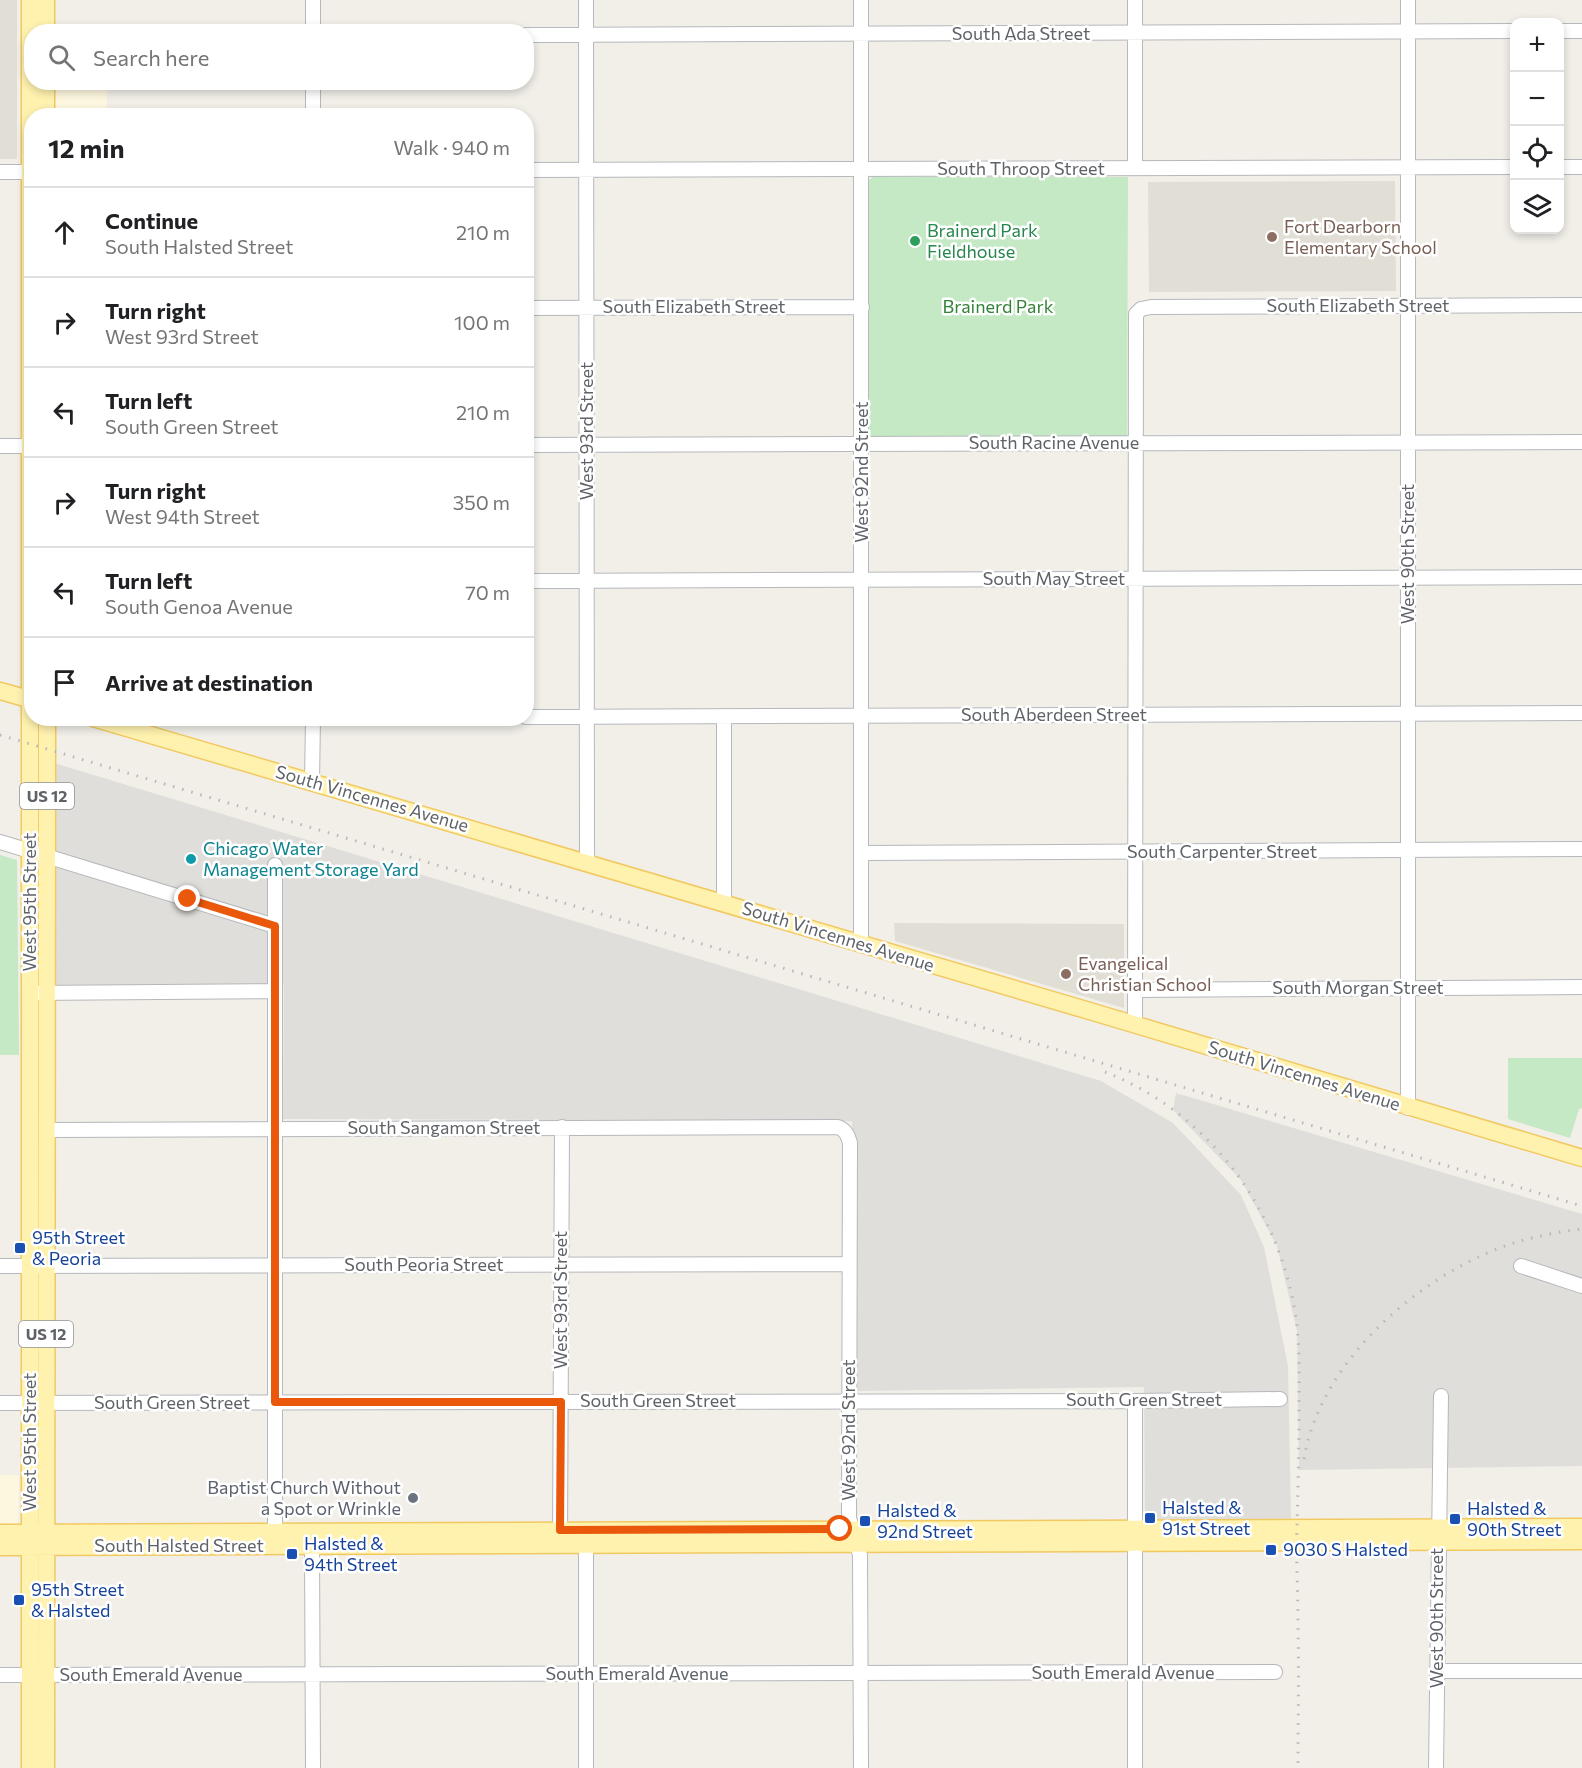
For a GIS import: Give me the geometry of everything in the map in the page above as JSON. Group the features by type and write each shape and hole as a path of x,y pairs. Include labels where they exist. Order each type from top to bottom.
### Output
{"main road":[{"name":"West 95th Street","path":"30,0 34,24"},
{"name":"West 95th Street","path":"39,24 46,0"},
{"name":"West 95th Street","path":"33,108 34,90"},
{"path":"46,90 46,108"},
{"path":"0,691 24,698"},
{"name":"West 95th Street","path":"32,726 38,854 38,1675 46,1768"},
{"name":"West 95th Street","path":"38,854 46,726"},
{"name":"South Vincennes Avenue","path":"120,726 1582,1158"},
{"name":"West 95th Street","path":"38,993 46,1130 38,1266"},
{"name":"South Halsted Street","path":"0,1547 38,1540 274,1532 315,1539 1135,1536 1438,1534 1582,1527"},
{"name":"South Halsted Street","path":"0,1533 38,1540 285,1546 315,1539"},
{"name":"South Halsted Street","path":"1438,1534 1582,1541"},
{"name":"West 95th Street","path":"30,1768 38,1675"}],"street":[{"path":"313,0 313,24"},
{"name":"West 93rd Street","path":"586,0 587,863"},
{"name":"West 92nd Street","path":"861,0 861,944"},
{"path":"1135,0 1135,168"},
{"name":"West 90th Street","path":"1408,0 1408,1108"},
{"name":"South Ada Street","path":"534,35 1510,31"},
{"path":"1564,31 1582,31"},
{"path":"313,90 313,108"},
{"name":"South Throop Street","path":"534,170 1510,167"},
{"path":"1564,167 1582,167"},
{"path":"0,172 24,171"},
{"name":"South Elizabeth Street","path":"1134,443 1136,314 1142,309 1151,307 1582,305"},
{"name":"South Elizabeth Street","path":"534,308 861,307"},
{"name":"South Racine Avenue","path":"534,445 1582,442"},
{"path":"1134,443 1135,1025"},
{"path":"0,446 24,446"},
{"name":"South May Street","path":"534,581 1582,577"},
{"name":"South Aberdeen Street","path":"534,717 1582,713"},
{"path":"724,716 724,903"},
{"path":"312,782 313,726"},
{"path":"0,843 275,926"},
{"name":"South Carpenter Street","path":"861,853 1582,849"},
{"path":"275,866 274,1532 285,1546"},
{"name":"South Morgan Street","path":"1135,990 1582,987"},
{"path":"38,993 275,991"},
{"name":"South Sangamon Street","path":"46,1130 838,1126 843,1128"},
{"name":"West 93rd Street","path":"560,1538 562,1128"},
{"name":"West 92nd Street","path":"843,1128 850,1143 849,1518 860,1555 861,1768"},
{"name":"South Peoria Street","path":"0,1266 849,1264"},
{"path":"1521,1266 1582,1286"},
{"name":"West 90th Street","path":"1436,1768 1441,1396"},
{"name":"South Green Street","path":"0,1403 1280,1399"},
{"path":"1135,1401 1135,1768"},
{"path":"586,1537 586,1768"},
{"path":"313,1768 315,1539"},
{"path":"1437,1671 1582,1671"},
{"name":"South Emerald Avenue","path":"0,1675 1275,1672"}],"shaded area":[{"path":"0,0 17,0 17,159 0,159"},
{"path":"55,90 107,90 107,108 55,108"},
{"name":"Fort Dearborn Elementary School","path":"1395,181 1396,291 1149,292 1148,182"},
{"path":"54,763 1101,1081 1173,1123 1241,1195 1264,1247 1288,1366 1291,1520 1145,1521 1144,1387 854,1391 852,1121 283,1119 284,985 55,985"},
{"name":"Evangelical Christian School","path":"894,923 1124,924 1124,1008 895,941"},
{"path":"1176,1093 1582,1214 1582,1466 1299,1470 1297,1331 1277,1246 1241,1180 1173,1110"},
{"path":"0,1475 19,1475 18,1526 0,1526"}],"green space":[{"name":"Brainerd Park","path":"873,177 1128,177 1127,435 1124,438 872,437 868,434 867,185"},
{"path":"0,855 17,860 19,1055 0,1055"},
{"path":"1508,1058 1582,1058 1582,1108 1579,1109 1570,1138 1508,1119"}],"railway":[{"path":"0,735 1582,1206"},
{"path":"1105,1072 1142,1090 1176,1112 1206,1139 1233,1169 1256,1203 1274,1239 1287,1278 1296,1318 1299,1363 1298,1768"},
{"path":"1304,1459 1313,1426 1327,1394 1347,1364 1370,1336 1396,1311 1425,1288 1485,1254 1533,1238 1582,1229"}],"place":[{"name":"Fort Dearborn Elementary School","path":"1272,237"},
{"name":"Brainerd Park Fieldhouse","path":"915,241"},
{"name":"Chicago Water Management Storage Yard","path":"191,859"},
{"name":"Evangelical Christian School","path":"1066,974"},
{"name":"95th Street & Peoria","path":"20,1248"},
{"name":"Baptist Church Without a Spot or Wrinkle","path":"413,1498"},
{"name":"Halsted & 91st Street","path":"1150,1518"},
{"name":"Halsted & 90th Street","path":"1455,1519"},
{"name":"Halsted & 92nd Street","path":"865,1521"},
{"name":"9030 S Halsted","path":"1271,1550"},
{"name":"Halsted & 94th Street","path":"292,1554"},
{"name":"95th Street & Halsted","path":"19,1600"}],"route":[{"path":"188,899 275,926 275,1402 561,1402 560,1530 840,1529"}]}
